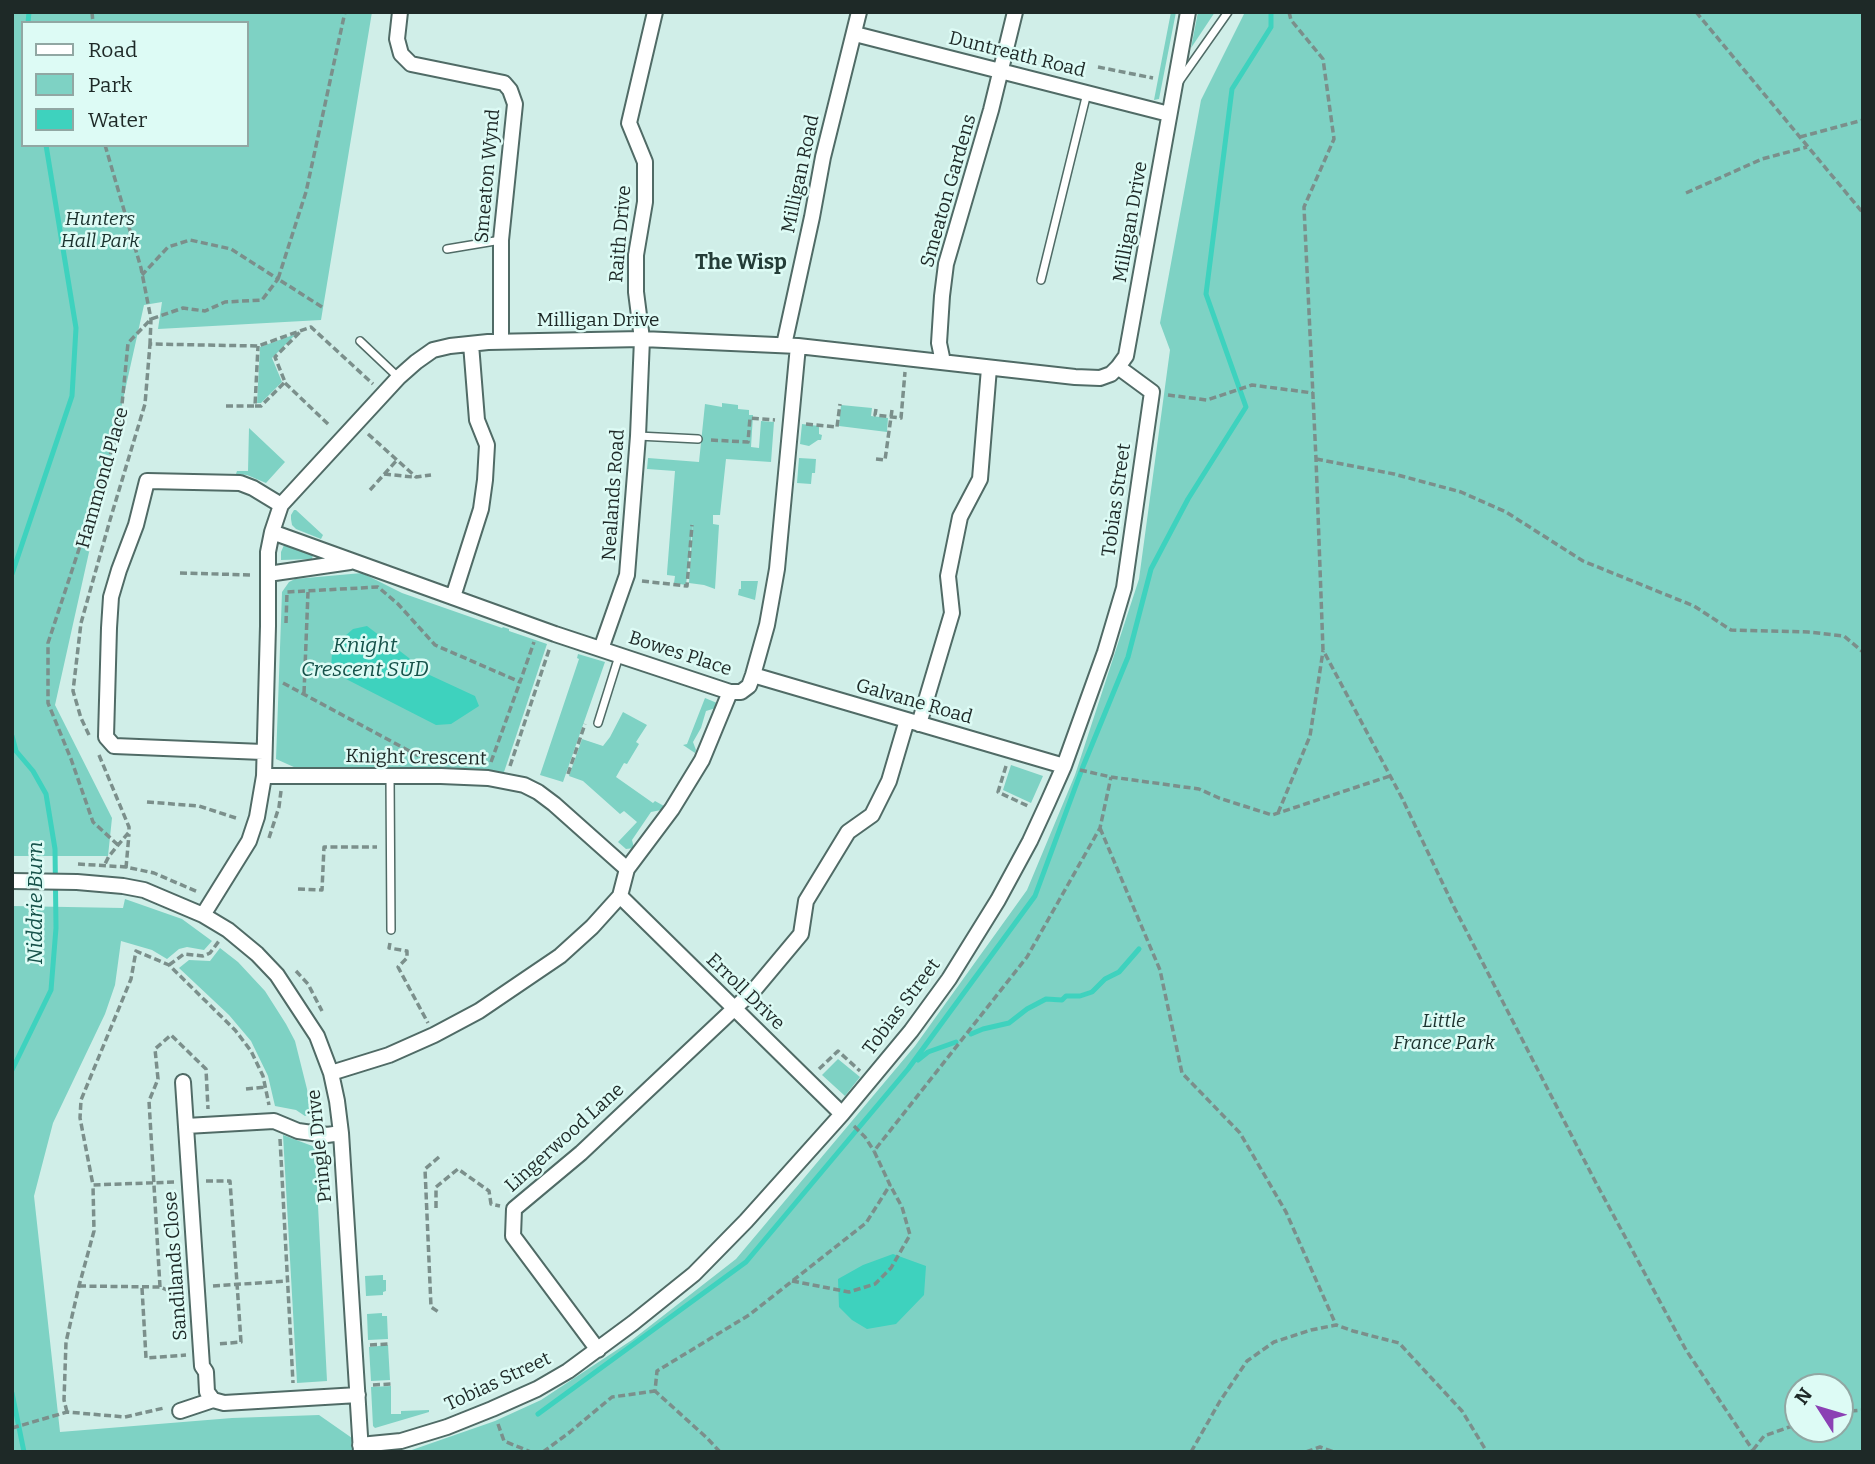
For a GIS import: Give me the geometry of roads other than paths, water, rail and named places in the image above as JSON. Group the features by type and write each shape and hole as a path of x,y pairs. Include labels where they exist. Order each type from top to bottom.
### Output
{"street":[{"name":"Smeaton Wynd","path":"400,12 397,39 401,54 411,64 504,83 515,104 501,240 501,341"},
{"name":"Raith Drive","path":"642,339 635,292 636,255 645,202 645,162 629,123 655,12"},
{"name":"Milligan Road","path":"791,345 823,157 859,12"},
{"name":"Smeaton Gardens","path":"943,362 939,342 946,264 992,110 1015,12"},
{"name":"Milligan Drive","path":"203,915 249,841 257,817 264,776 268,552 281,505 399,377 433,350 471,344 501,341 642,339 791,345 1075,377 1111,374 1126,356 1129,344 1188,12"},
{"name":"Duntreath Road","path":"855,34 1169,114"},
{"name":"Nealands Road","path":"601,649 626,580 638,436 642,339"},
{"path":"453,597 481,509 488,445 477,420 471,344"},
{"name":"Bowes Place","path":"272,532 555,634 730,692 741,692 749,686 753,675 767,625 777,569 791,421 791,345"},
{"name":"Tobias Street","path":"361,1448 401,1441 447,1427 537,1389 598,1350 694,1274 847,1120 870,1080 911,1031 949,979 998,900 1043,813 1071,768 1124,588 1152,392 1118,367"},
{"name":"Lingerwood Lane","path":"598,1350 513,1236 514,1209 581,1153 755,989 802,934 806,901 848,832 872,816 913,722 952,613 948,576 960,517 980,479 989,368"},
{"path":"263,752 114,746 106,737 108,628 111,597 136,525 146,481 240,483 281,505"},
{"name":"Bowes Place","path":"268,574 351,562"},
{"name":"Galvane Road","path":"753,675 1071,768"},
{"path":"331,1073 389,1055 479,1012 560,956 592,927 621,897 627,869 672,808 702,760 730,692"},
{"name":"Knight Crescent","path":"264,776 441,776 488,778 524,785 554,804 627,869"},
{"name":"Pringle Drive","path":"14,882 77,882 123,886 144,890 203,915 228,930 277,975 317,1036 331,1073 341,1133 363,1390 361,1448"},
{"name":"Erroll Drive","path":"621,897 847,1120"},
{"name":"Sandilands Close","path":"183,1082 202,1366 206,1372 207,1392 213,1400"},
{"path":"186,1126 274,1121 298,1131 327,1135 341,1133"},
{"path":"180,1411 213,1400 224,1403 363,1390"}],"lane":[{"path":"1174,90 1228,12"},
{"path":"1041,280 1087,93"},
{"path":"447,249 501,240"},
{"path":"360,341 399,377"},
{"path":"638,436 698,439"},
{"path":"598,723 619,655"},
{"path":"390,775 391,930"}],"water":[{"name":"Knight Crescent SUD","path":"367,626 409,658 421,671 475,696 479,706 451,724 436,725 331,669 332,653 345,636 353,629"},
{"path":"893,1254 926,1266 924,1295 896,1324 867,1329 852,1320 839,1307 838,1279 863,1265"}],"waterway":[{"name":"Niddrie Burn","path":"28,21 29,12"},
{"path":"538,1414 746,1262 908,1069 1035,896 1082,769 1128,657 1151,569 1188,499 1246,407 1206,294 1232,89 1271,27 1271,12"},
{"name":"Niddrie Burn","path":"12,574 72,396 76,328 46,147"},
{"name":"Niddrie Burn","path":"12,736 16,751 33,771 46,794 55,849 56,928 51,990 12,1070"},
{"path":"971,1034 1009,1023 1046,999 1062,1000 1066,996 1080,996 1092,992 1105,979 1119,972 1139,949"},
{"path":"918,1060 928,1052 956,1042"},
{"name":"Niddrie Burn","path":"12,1393 24,1452"}],"district":[{"name":"The Wisp","path":"741,263"}],"park label":[{"name":"Hunters Hall Park","path":"100,231"},
{"name":"Little France Park","path":"1444,1033"}]}
